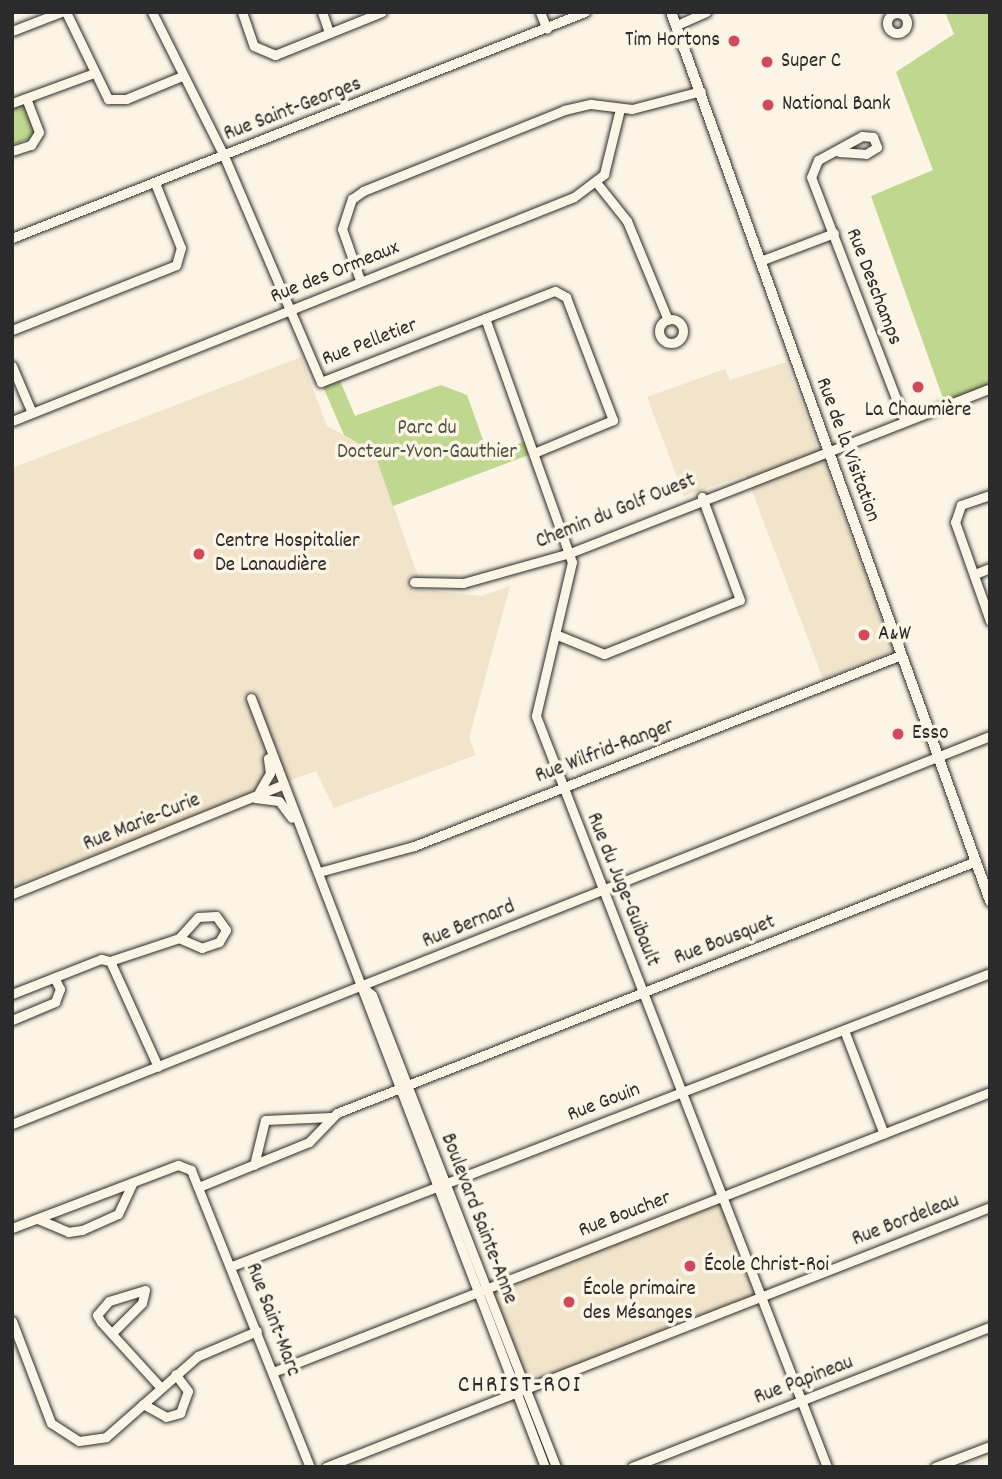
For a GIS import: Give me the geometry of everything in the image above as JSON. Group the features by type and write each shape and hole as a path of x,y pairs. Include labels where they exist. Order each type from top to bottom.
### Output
{"main road":[{"name":"Rue de la Visitation","path":"671,12 990,901"}],"street":[{"path":"12,31 64,12 94,74 113,101 182,76"},
{"name":"Rue Pelletier","path":"152,12 224,156 321,382 555,291 566,297 613,420 534,453"},
{"path":"242,12 265,54 383,12"},
{"path":"322,12 329,32"},
{"path":"540,12 547,29"},
{"name":"Rue Saint-Georges","path":"12,238 585,12"},
{"path":"677,25 706,12"},
{"path":"12,103 94,74"},
{"path":"360,280 342,229 349,205 363,191 565,110 591,104 620,109 701,91"},
{"path":"12,151 31,145 39,132 26,98"},
{"path":"620,109 610,162 596,182 627,221 668,320"},
{"name":"Rue Deschamps","path":"839,152 813,167 834,233 904,419"},
{"name":"Rue des Ormeaux","path":"12,421 360,280 562,202 596,182"},
{"path":"12,330 176,265 181,248 155,183"},
{"path":"760,261 834,233"},
{"name":"Rue du Juge-Guibault","path":"485,318 570,553 571,579 536,716 827,1467"},
{"path":"12,366 32,413"},
{"name":"Chemin du Golf Ouest","path":"414,582 463,583 570,553 826,447 990,388"},
{"path":"990,495 961,505 955,522 990,621"},
{"path":"555,634 604,654 740,600 702,497"},
{"path":"975,574 990,568"},
{"name":"Rue Wilfrid-Ranger","path":"319,872 414,846 901,655"},
{"name":"Boulevard Sainte-Anne","path":"251,698 403,1088 446,1184 481,1290"},
{"name":"Rue Bernard","path":"12,1124 990,736"},
{"path":"248,799 267,782 271,754"},
{"name":"Rue Marie-Curie","path":"12,894 284,784"},
{"path":"248,799 279,801 302,830"},
{"name":"Rue Bousquet","path":"254,1165 265,1120 331,1117 976,861"},
{"path":"12,994 54,977 179,937 205,915 226,930 219,942 202,948 179,937"},
{"path":"110,961 158,1067"},
{"name":"Rue Gouin","path":"232,1266 990,973"},
{"path":"12,1020 55,1002 60,989 54,977"},
{"path":"844,1030 884,1134"},
{"name":"Boulevard Sainte-Anne","path":"403,1088 436,1188 556,1467"},
{"name":"Rue Boucher","path":"274,1371 990,1092"},
{"name":"Rue Bousquet","path":"201,1186 309,1142 331,1117"},
{"path":"12,1228 184,1165 201,1186"},
{"path":"38,1219 68,1232 82,1230 115,1217 133,1182"},
{"name":"Rue Saint-Marc","path":"201,1186 310,1467"},
{"name":"Rue Bordeleau","path":"326,1467 990,1208"},
{"path":"112,1333 142,1303 145,1290 99,1309 112,1333 161,1388"},
{"path":"12,1321 51,1423 63,1434 98,1441 198,1356 257,1331"},
{"name":"Rue Papineau","path":"632,1467 990,1327"},
{"path":"143,1404 166,1417 180,1413 188,1391 175,1374"},
{"name":"Boulevard Sainte-Anne","path":"521,1390 545,1467"},
{"path":"935,1467 990,1446"}],"shaded area":[{"path":"301,357 327,426 374,451 418,576 415,589 481,596 510,586 469,738 476,755 334,808 316,771 12,886 12,468"},
{"path":"786,362 894,651 823,679 746,475 684,496 647,397 725,369 730,380"},
{"path":"722,1196 760,1296 523,1387 485,1287"}],"green space":[{"path":"945,12 990,12 990,388 945,404 871,196 933,170 896,72 954,34"},
{"path":"24,101 38,135 12,145 12,106"},
{"name":"Parc du Docteur-Yvon-Gauthier","path":"338,376 355,416 441,385 467,395 488,454 529,440 534,453 393,506 374,452 344,435 321,382"}],"place":[{"name":"Tim Hortons","path":"734,41"},
{"name":"Super C","path":"767,62"},
{"name":"National Bank","path":"768,105"},
{"name":"La Chaumière","path":"918,387"},
{"name":"Centre Hospitalier De Lanaudière","path":"199,554"},
{"name":"A&W","path":"864,635"},
{"name":"Esso","path":"898,734"},
{"name":"École Christ-Roi","path":"690,1266"},
{"name":"École primaire des Mésanges","path":"569,1302"}],"district":[{"name":"CHRIST-ROI","path":"520,1387"}]}
